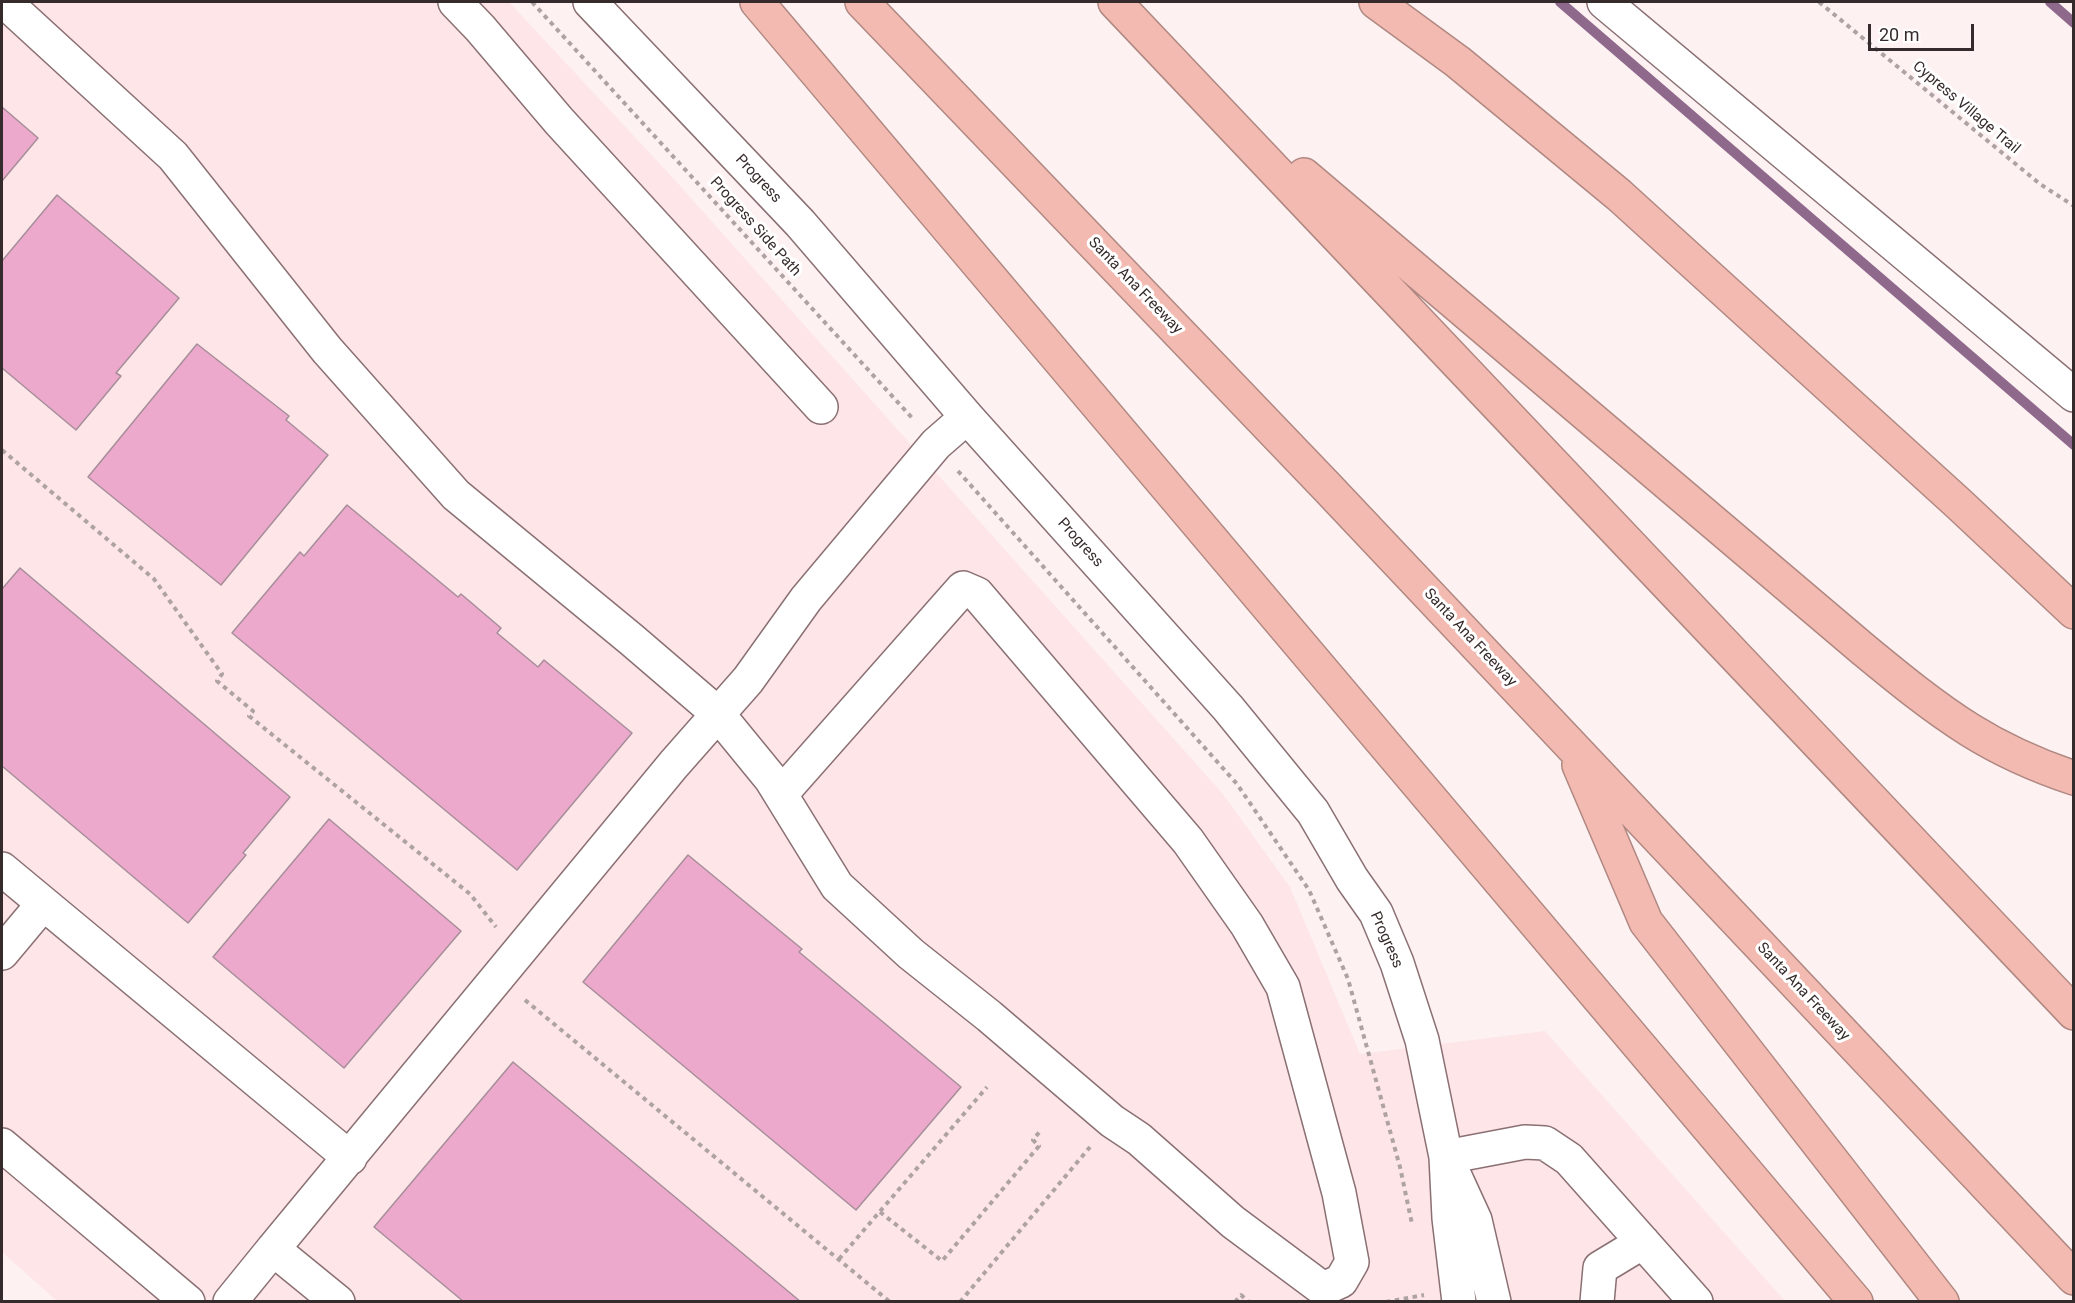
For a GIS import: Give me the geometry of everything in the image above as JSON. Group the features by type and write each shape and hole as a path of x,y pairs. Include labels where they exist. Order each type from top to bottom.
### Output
{"highway":[{"path":"757,2 1856,1302"},
{"name":"Santa Ana Freeway","path":"862,2 1318,477 2073,1278"},
{"path":"1114,2 2073,1013"},
{"path":"1376,2 1458,62 1619,195 2073,612"},
{"path":"1175,65 1906,684 1971,730 2036,765 2073,778"},
{"path":"1570,744 1646,922 1942,1302"}],"street":[{"path":"5,2 173,156 327,350 456,495 624,632 717,713 771,779 837,886 911,954 989,1016 1112,1121 1139,1138 1233,1222 1323,1289 1341,1281 1352,1262 1341,1204 1283,987 1248,925 1188,841 977,594 963,588 781,794"},
{"path":"455,2 559,121 821,407"},
{"name":"Progress","path":"590,2 800,223 967,417 1228,708 1313,812 1352,879 1376,913 1397,963 1422,1040 1446,1157 1449,1218 1459,1302"},
{"path":"1604,2 2073,395"},
{"path":"230,1302 717,713 748,680 806,599 928,453 967,417"},
{"path":"2,869 350,1158"},
{"path":"2,953 43,904"},
{"path":"1446,1157 1525,1142 1545,1143 1569,1159 1696,1302"},
{"path":"2,1145 188,1302"},
{"name":"Progress","path":"1446,1157 1475,1220 1494,1302"},
{"path":"1597,1302 1600,1268 1642,1242"},
{"path":"273,1249 338,1302"}],"path":[{"name":"Progress Side Path","path":"532,2 916,423"},
{"name":"Cypress Village Trail","path":"1819,2 2040,184 2073,206"},
{"path":"2,450 154,579 222,674 217,681 253,711 249,716 470,894 497,928"},
{"path":"523,998 890,1302"},
{"path":"839,1259 987,1087"},
{"path":"960,1302 1112,1121"},
{"path":"880,1212 942,1261 1039,1146 1033,1140 1041,1130"},
{"path":"1235,1302 1241,1295 1249,1302"},
{"path":"1386,1302 1427,1295"}],"shaded area":[{"path":"2,2 509,2 673,178 1223,794 1290,887 1360,1054 1545,1031 1785,1301 58,1302 2,1252"}],"building":[{"path":"2,107 38,138 2,181"},
{"path":"57,195 179,298 116,373 121,376 76,430 2,368 2,261"},
{"path":"197,344 289,416 286,420 328,455 221,585 88,477"},
{"path":"347,505 458,597 461,594 501,628 497,633 538,667 544,660 632,733 517,870 232,633 300,552 304,556"},
{"path":"20,568 290,797 243,853 246,855 188,923 2,766 2,589"},
{"path":"329,819 461,931 344,1068 213,957"},
{"path":"688,855 802,949 799,952 961,1087 856,1210 583,982"},
{"path":"513,1062 801,1302 464,1302 374,1227"}],"waterway":[{"path":"1560,2 2074,445"},
{"path":"2050,2 2074,23"}]}
